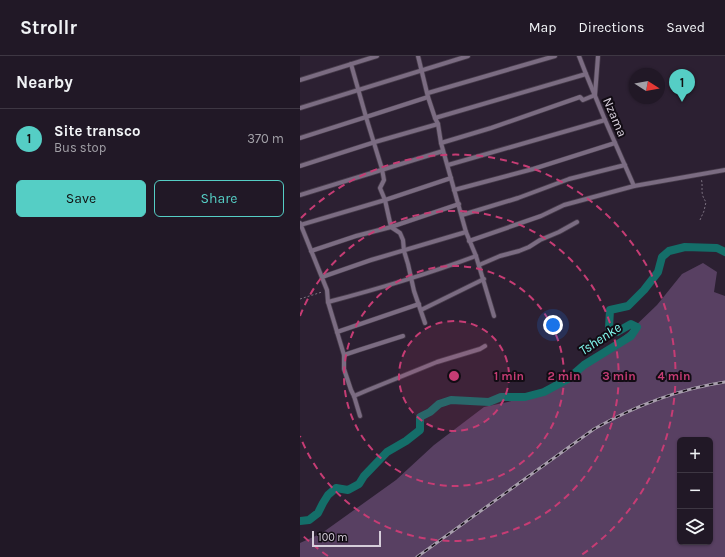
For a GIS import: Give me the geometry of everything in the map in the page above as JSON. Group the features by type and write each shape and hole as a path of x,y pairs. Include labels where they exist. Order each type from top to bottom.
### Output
{"street":[{"path":"300,80 377,56"},
{"path":"418,56 428,95 438,124 443,151 466,232 484,279 494,316"},
{"path":"300,108 468,56"},
{"path":"300,138 428,95 555,56"},
{"name":"Nzama","path":"579,56 604,120 634,186"},
{"path":"441,143 491,128 580,97 583,100 595,95 598,56"},
{"path":"351,64 382,169 384,180 380,188 391,227 400,233 404,240 404,250 414,291 426,323"},
{"path":"435,118 586,74"},
{"path":"448,165 604,120"},
{"path":"300,166 438,124"},
{"path":"454,190 534,169 615,143"},
{"path":"300,195 443,151"},
{"path":"462,215 518,198 569,179 625,165"},
{"path":"469,241 541,216 564,205 634,186 725,170"},
{"path":"360,416 344,369 344,355 328,302 327,290 300,224 384,200 451,178"},
{"path":"311,251 356,236 391,227 459,204"},
{"path":"479,265 500,256 524,249 577,222"},
{"path":"322,277 371,260 466,232"},
{"path":"328,302 389,286 476,256"},
{"path":"421,310 484,279"},
{"path":"337,332 420,304"},
{"path":"344,355 403,336"},
{"path":"354,396 437,362 480,349 485,346"}],"path":[{"path":"700,174 702,182 702,196 706,202 700,220"},
{"path":"300,299 327,290"}],"shaded area":[{"path":"703,263 717,272 714,292 725,296 725,557 300,557 300,543 322,533 396,480 434,445 484,407 526,398 595,360 632,329 657,305 682,274"}],"waterway":[{"name":"Tshenke","path":"300,521 309,520 318,513 328,495 336,488 348,490 359,484 364,476 387,452 406,441 420,430 420,417 430,412 439,404 451,400 489,402 501,397 525,397 544,392 568,379 584,365 631,336 637,327 631,324 617,332 609,328 610,310 628,306 644,290 658,272 662,257 669,251 685,247 717,248 725,252"}],"railway":[{"path":"417,557 594,429 625,413 674,394 725,382"}],"place":[{"name":"Site transco","path":"682,102"}]}
